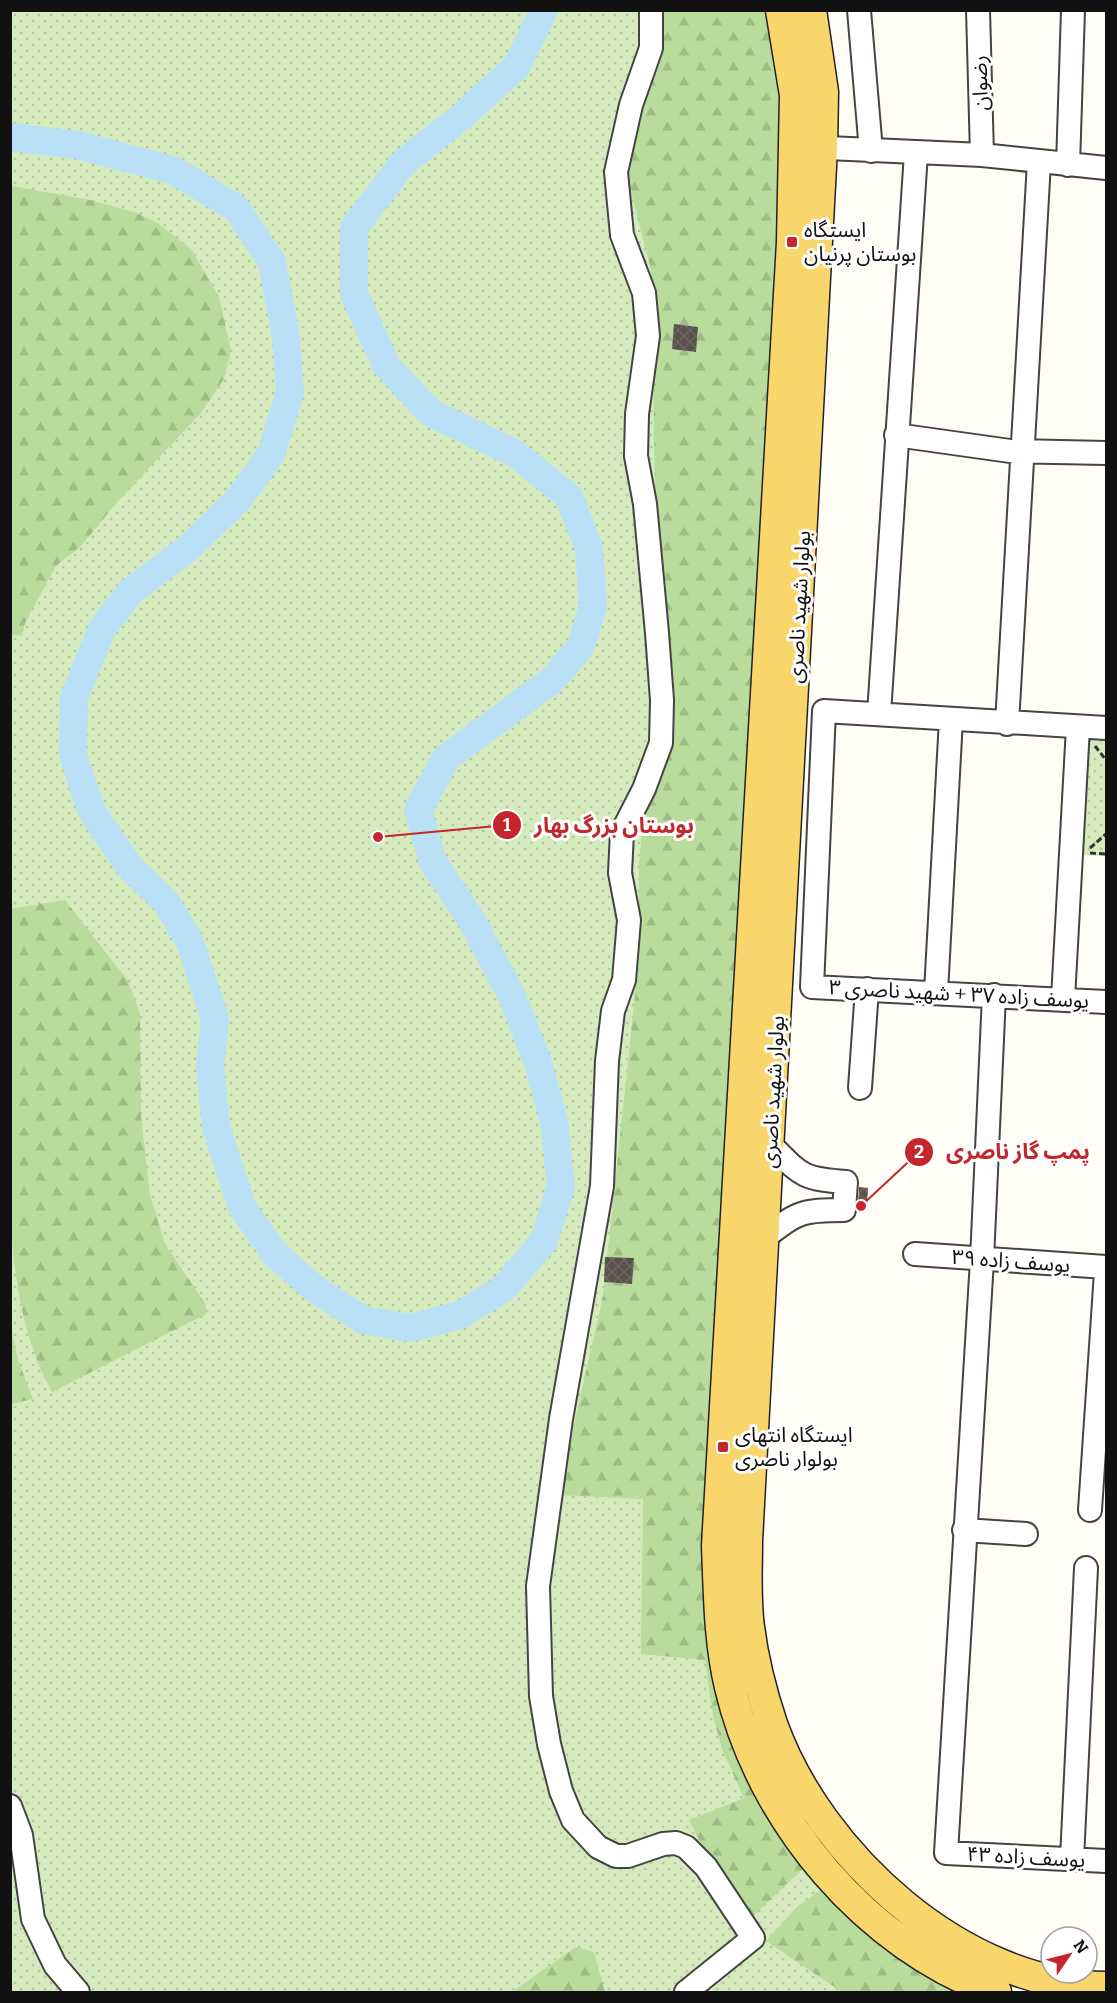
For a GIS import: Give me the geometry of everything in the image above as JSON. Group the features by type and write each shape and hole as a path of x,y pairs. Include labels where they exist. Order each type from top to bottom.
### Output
{"main road":[{"name":"بولوار شهید ناصری","path":"781,10 795,95 809,148 781,951 747,1541 748,1626 773,1725 791,1766 814,1805 839,1840 871,1876 910,1910 953,1940 994,1962 1073,1985 1107,1987"},
{"name":"بولوار شهید ناصری","path":"811,10 823,93 809,148 751,950 717,1546 720,1629 730,1688 766,1782 790,1823 849,1897 889,1931 934,1962 996,1992"},
{"path":"751,950 781,951"}],"street":[{"path":"651,10 651,48 632,105 616,172 622,235 644,292 648,336 637,414 636,456 645,504 657,633 662,700 661,743 644,789 622,832 620,873 629,920 624,980 614,1011 607,1061 602,1186 561,1419 538,1586 539,1644 541,1696 549,1743 561,1791 573,1820 598,1847 616,1856 628,1856 663,1844 676,1843 686,1847 706,1868 753,1938 724,1958 686,1992"},
{"path":"859,10 871,151"},
{"name":"رضوان","path":"978,10 982,155"},
{"path":"1068,165 1073,10"},
{"path":"809,148 982,155 1107,168"},
{"path":"916,153 879,714 1107,728"},
{"path":"1007,723 1039,162"},
{"path":"896,435 1023,451 1107,453"},
{"name":"یوسف زاده ۳۷ + شهید ناصری ۳","path":"879,714 824,711 812,987 1107,1002"},
{"path":"936,992 951,720"},
{"path":"1063,999 1078,727"},
{"path":"860,1088 867,989"},
{"path":"994,995 982,1260 964,1530 1026,1534"},
{"path":"764,1238 807,1210 844,1210 846,1182 812,1180 795,1169 770,1144"},
{"name":"یوسف زاده ۳۹","path":"915,1254 1107,1267"},
{"path":"1090,1510 1107,1272"},
{"name":"یوسف زاده ۴۳","path":"964,1530 946,1854 1107,1861"},
{"path":"1072,1859 1086,1568"},
{"path":"10,1806 21,1835 33,1919 55,1965 78,1992"}],"path":[{"path":"1084,853 1107,834"}],"green space":[{"path":"11,11 769,11 714,1635 776,1812 972,1992 11,1992"},
{"path":"651,11 769,11 787,157 714,1635 812,1860 753,1916 706,1854 689,1820 744,1798 722,1749 713,1716 705,1660 641,1654 643,1499 558,1495 603,1296 639,958 639,865 646,781 671,717 655,490 651,270 626,173"},
{"path":"11,186 90,200 137,213 159,224 191,249 219,297 231,350 224,379 201,413 119,500 81,546 56,566 25,623 22,636 10,634"},
{"path":"1086,738 1106,739 1106,856 1080,855"},
{"path":"65,900 128,981 140,1014 141,1117 150,1195 165,1244 206,1305 206,1314 52,1392 37,1359 26,1325 13,1252 10,1178 10,909"},
{"path":"11,1327 18,1360 33,1399 11,1404"},
{"path":"830,1883 972,1992 842,1992 766,1941 797,1907"},
{"path":"576,1947 594,1952 605,1992 512,1992"}],"building":[{"path":"674,324 698,327 696,352 672,349"},
{"path":"859,1187 868,1188 867,1206 858,1205"},
{"path":"605,1257 634,1258 632,1284 604,1282"}],"waterway":[{"path":"10,137 77,145 173,170 236,208 272,262 286,337 290,392 271,454 238,500 186,550 130,592 102,629 74,697 73,755 91,810 129,866 166,902 190,942 215,1019 210,1066 216,1127 242,1207 275,1254 315,1289 363,1320 411,1328 460,1315 504,1288 544,1241 561,1186 554,1120 537,1060 512,996 472,921 433,862 418,810 446,758 551,681 580,648 593,607 589,548 569,497 516,454 431,413 386,365 354,294 354,228 403,163 461,117 517,66 544,10"}],"place":[{"name":"ایستگاه بوستان پرنیان","path":"792,242"},
{"name":"بوستان بزرگ بهار","path":"378,837"},
{"name":"پمپ گاز ناصری","path":"861,1206"},
{"name":"ایستگاه انتهای بولوار ناصری","path":"723,1447"}]}
